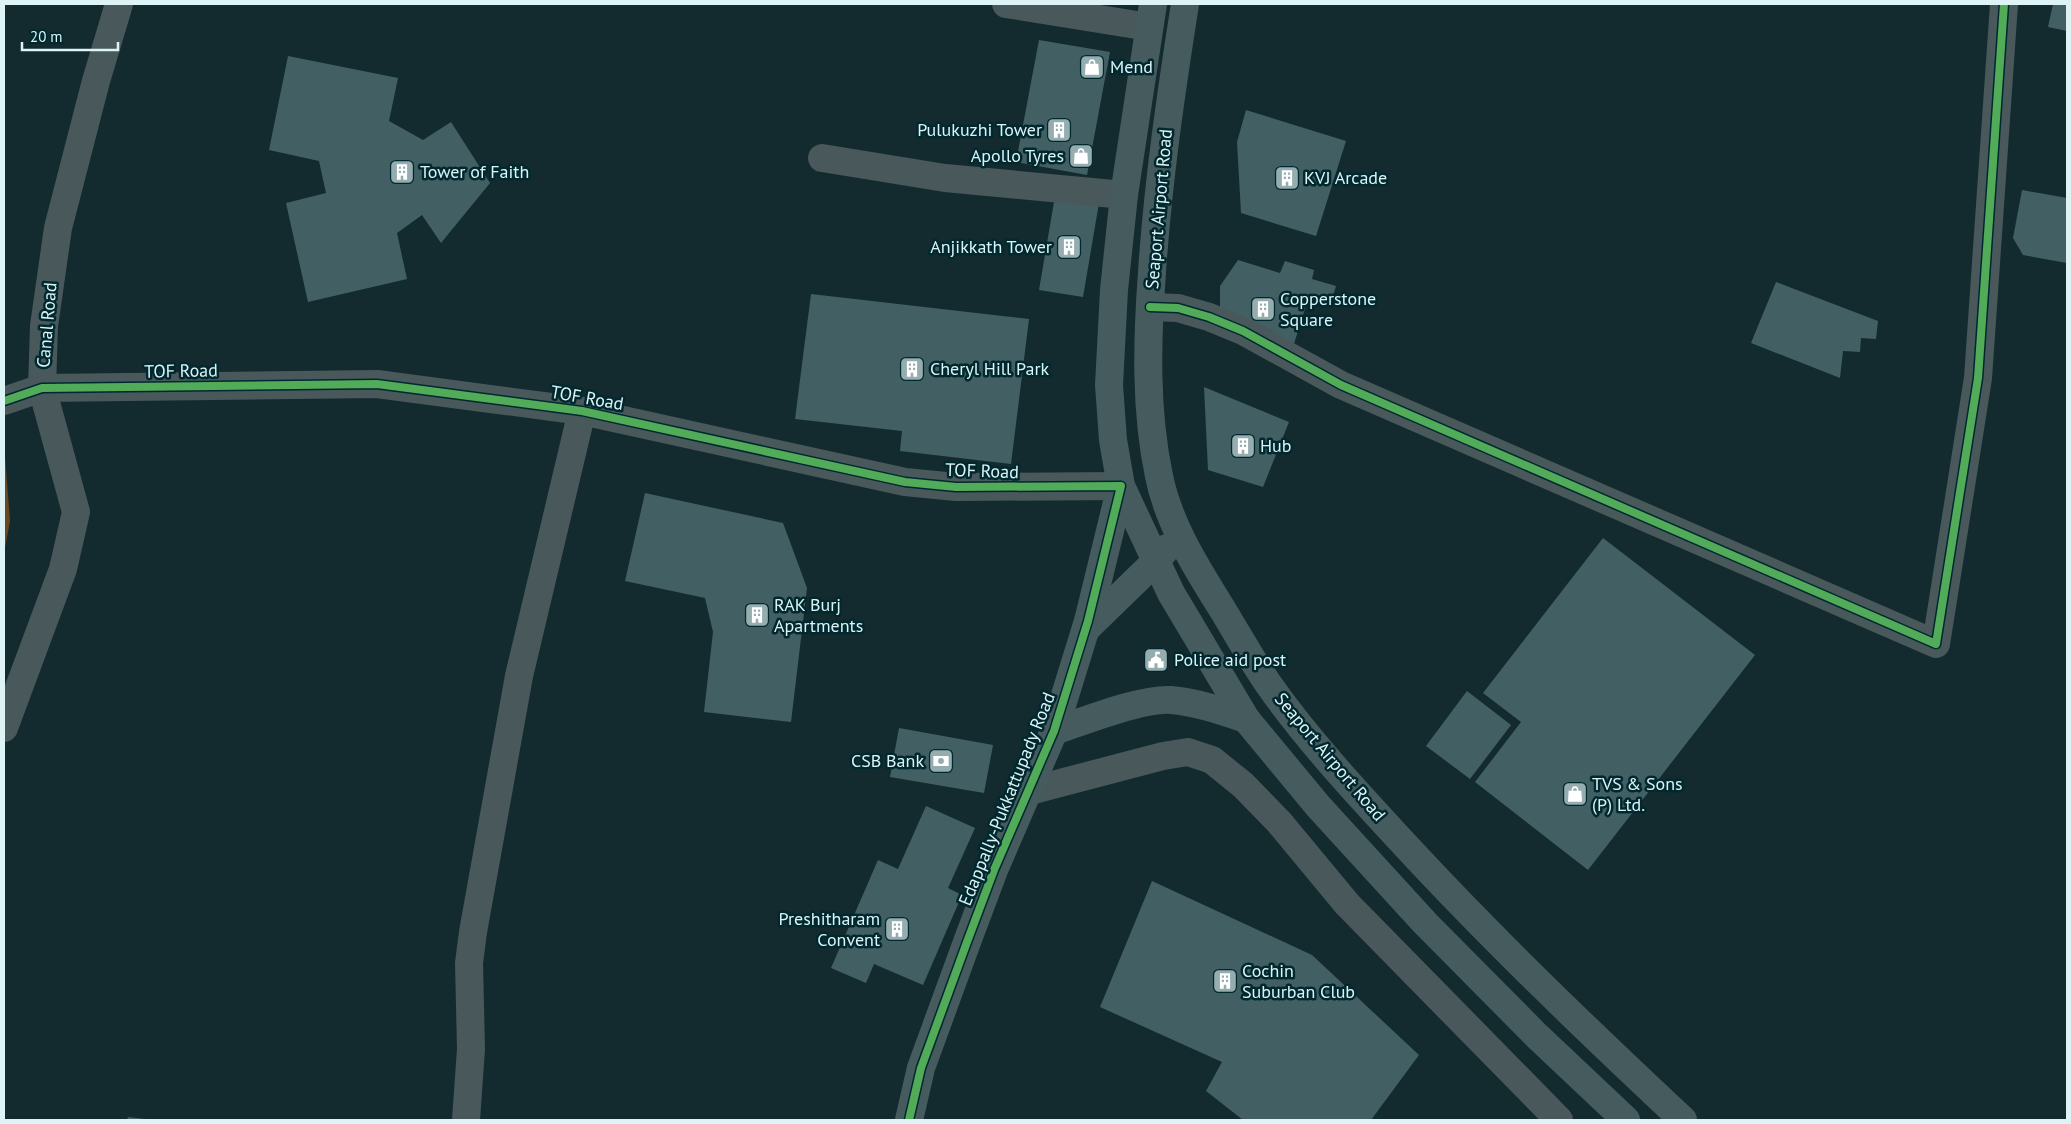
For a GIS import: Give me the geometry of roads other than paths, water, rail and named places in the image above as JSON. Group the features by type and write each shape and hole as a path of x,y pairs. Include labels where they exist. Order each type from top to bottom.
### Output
{"main road":[{"name":"Seaport Airport Road","path":"1185,4 1169,103 1157,204 1150,307 1148,381 1157,469 1167,507 1202,576 1269,685 1344,779 1463,907 1546,991 1683,1120"},
{"name":"Seaport Airport Road","path":"1151,15 1124,195 1114,290 1109,385 1112,440 1121,486 1171,593 1246,719 1318,806 1425,922 1537,1036 1626,1120"},
{"path":"1121,486 1157,469"},
{"name":"Edappally-Pukkattupady Road","path":"909,1120 921,1068 994,870 1026,792 1054,731 1085,630 1121,486"},
{"path":"1085,630 1156,561 1179,533"},
{"path":"1054,731 1145,702 1170,700 1200,705 1246,719"}],"street":[{"name":"Canal Road","path":"4,728 63,569 76,512 42,388 44,326 58,228 96,81 119,4"},
{"path":"1006,4 1151,15"},
{"path":"1150,307 1185,310 1209,317 1242,331 1342,385 1936,644 1978,378 2004,4"},
{"path":"822,158 945,178 1124,195"},
{"name":"TOF Road","path":"4,401 42,388 377,384 582,411 905,482 956,487 1121,486"},
{"path":"466,1120 471,1049 469,963 473,932 519,676 582,411"},
{"path":"1026,792 1163,756 1188,752 1212,760 1243,785 1279,822 1347,904 1560,1120"}],"place":[{"name":"Mend","path":"1092,67"},
{"name":"Pulukuzhi Tower","path":"1059,130"},
{"name":"Apollo Tyres","path":"1081,156"},
{"name":"Tower of Faith","path":"402,172"},
{"name":"KVJ Arcade","path":"1287,178"},
{"name":"Anjikkath Tower","path":"1069,247"},
{"name":"Copperstone Square","path":"1263,309"},
{"name":"Cheryl Hill Park","path":"912,369"},
{"name":"Hub","path":"1243,446"},
{"name":"RAK Burj Apartments","path":"757,615"},
{"name":"Police aid post","path":"1156,660"},
{"name":"CSB Bank","path":"941,761"},
{"name":"TVS & Sons (P) Ltd.","path":"1575,794"},
{"name":"Preshitharam Convent","path":"897,929"},
{"name":"Cochin Suburban Club","path":"1225,981"}]}
